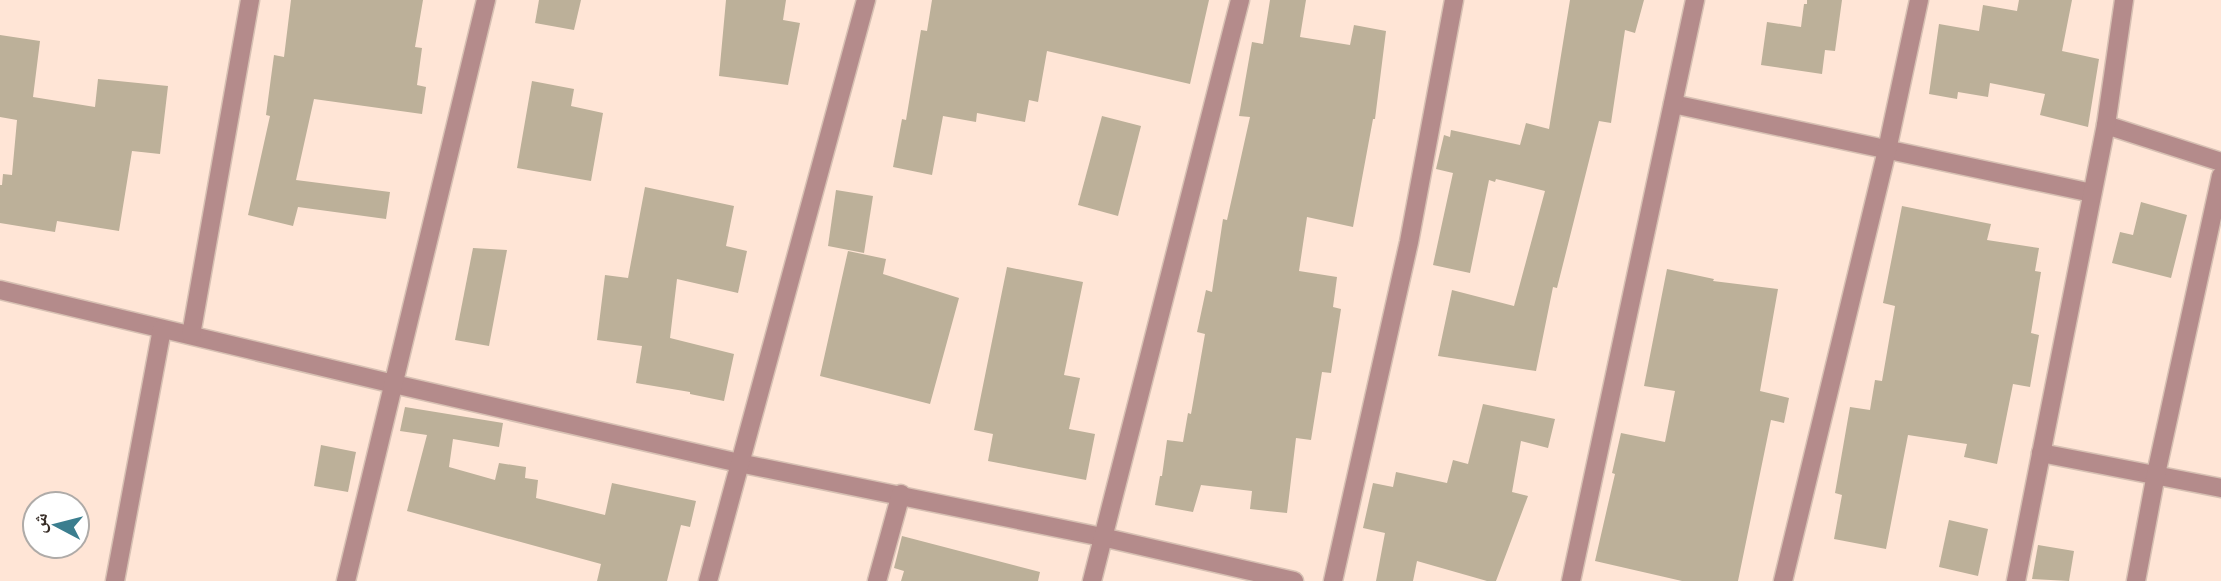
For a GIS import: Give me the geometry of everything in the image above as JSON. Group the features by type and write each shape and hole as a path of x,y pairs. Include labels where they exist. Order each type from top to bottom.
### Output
{"street":[{"path":"191,335 250,0"},
{"path":"346,581 486,0"},
{"path":"708,581 866,0"},
{"path":"1092,581 1240,0"},
{"path":"1333,581 1409,242 1454,0"},
{"path":"1572,581 1695,0"},
{"path":"1783,581 1887,150 1919,0"},
{"path":"2016,581 2106,125 2124,0"},
{"path":"1673,104 2092,193"},
{"path":"2106,125 2221,162"},
{"path":"2136,581 2156,474 2221,176"},
{"path":"0,290 739,463 901,494 1294,581"},
{"path":"115,581 162,329"},
{"path":"2041,453 2221,488"},
{"path":"877,581 901,494"}],"building":[{"path":"291,0 423,0 415,47 422,48 417,85 426,87 422,114 314,99 296,180 390,192 386,219 298,207 293,226 248,215 270,116 266,115 274,55 284,57"},
{"path":"539,0 581,0 574,30 535,23"},
{"path":"726,0 786,0 783,20 800,23 788,85 719,76"},
{"path":"932,0 1209,0 1190,84 1047,51 1038,102 1029,100 1025,122 977,113 976,122 943,116 932,175 893,167 902,119 906,120 921,30 927,31"},
{"path":"1270,0 1306,0 1300,37 1350,45 1354,25 1386,31 1375,119 1353,227 1307,217 1299,271 1337,277 1333,307 1341,309 1331,373 1322,372 1311,440 1296,438 1287,513 1250,509 1252,491 1201,485 1193,512 1155,505 1167,440 1183,442 1188,413 1191,414 1205,334 1197,332 1206,290 1212,292 1223,219 1227,220 1250,117 1239,116 1252,42 1263,44"},
{"path":"1570,0 1644,0 1635,33 1625,30 1611,123 1599,121 1557,288 1553,287 1536,371 1438,356 1452,290 1514,306 1545,191 1496,179 1495,182 1489,180 1470,273 1433,265 1453,173 1436,169 1444,135 1450,137 1451,130 1520,145 1526,123 1549,129"},
{"path":"1807,0 1842,0 1835,51 1825,50 1822,74 1761,65 1767,22 1801,27"},
{"path":"2019,0 2072,0 2062,51 2099,59 2088,127 2040,115 2045,94 1990,83 1988,97 1958,92 1957,99 1929,94 1939,24 1979,31 1983,5 2017,11"},
{"path":"0,35 40,41 33,97 95,107 98,79 168,86 160,154 132,151 119,231 57,221 55,232 0,223 0,185 3,174 12,175 17,120 0,117"},
{"path":"532,81 574,89 571,106 603,113 591,181 517,168"},
{"path":"1102,116 1141,126 1118,216 1078,205"},
{"path":"645,187 734,206 726,246 747,251 738,293 677,279 670,338 734,354 724,401 636,383 642,346 597,340 605,275 628,278"},
{"path":"836,190 873,196 864,253 828,246"},
{"path":"2141,202 2187,215 2171,278 2112,263 2120,232 2133,235"},
{"path":"1902,206 1991,224 1987,240 2039,248 2035,271 2041,272 2031,333 2039,335 2030,387 2013,384 1997,464 1964,457 1967,444 1908,435 1886,549 1834,539 1842,495 1835,493 1850,407 1870,410 1875,380 1882,381 1895,306 1883,303"},
{"path":"473,248 507,250 489,346 455,340"},
{"path":"848,251 886,259 883,274 959,298 930,404 820,376"},
{"path":"1007,267 1083,282 1064,375 1080,378 1069,429 1095,434 1086,480 988,461 993,434 974,430"},
{"path":"1667,269 1714,279 1713,281 1778,289 1760,391 1789,398 1784,423 1771,420 1738,581 1682,581 1595,561 1615,474 1612,473 1621,433 1665,442 1675,391 1644,386"},
{"path":"1483,404 1555,419 1548,448 1521,441 1512,492 1528,496 1496,581 1487,581 1417,561 1413,581 1376,581 1385,533 1363,528 1373,483 1393,487 1396,472 1447,483 1453,460 1468,464"},
{"path":"405,407 503,423 499,447 453,439 449,467 495,480 499,463 526,467 525,478 538,480 536,498 605,515 612,483 696,501 690,527 681,525 667,581 597,581 601,564 407,511 427,435 400,431"},
{"path":"321,445 356,452 348,492 314,486"},
{"path":"1949,520 1988,529 1978,576 1939,567"},
{"path":"902,536 1040,572 1038,581 901,581 904,571 894,568"},
{"path":"2038,545 2074,551 2069,581 2032,579"}]}
